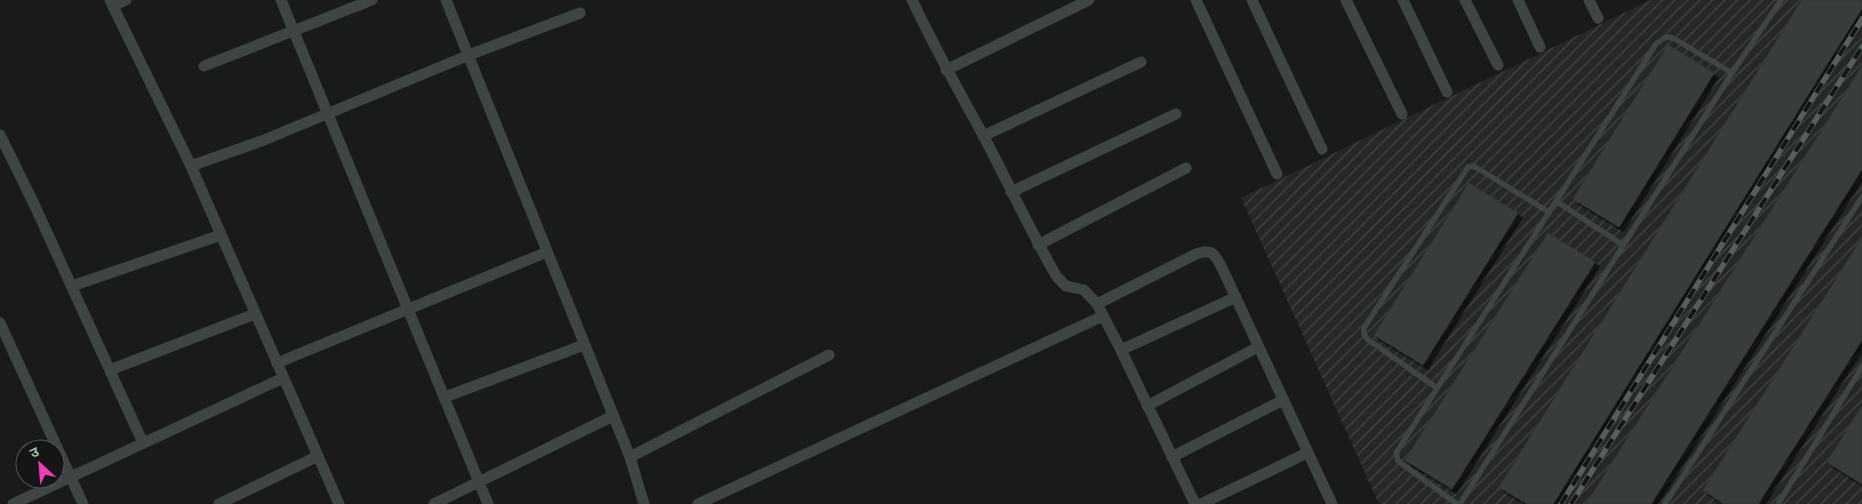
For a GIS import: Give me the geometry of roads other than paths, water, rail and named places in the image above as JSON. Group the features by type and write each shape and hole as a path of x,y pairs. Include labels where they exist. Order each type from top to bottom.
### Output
{"street":[{"path":"126,0 111,3 191,166 276,363 340,504"},
{"path":"281,0 446,397 488,504"},
{"path":"204,66 372,0"},
{"path":"446,0 630,457 644,504"},
{"path":"912,0 946,70 983,136 1038,245 1060,282 1066,286 1084,290 1097,304 1195,504"},
{"path":"946,70 1090,0"},
{"path":"1196,0 1277,174"},
{"path":"1252,0 1322,149"},
{"path":"1346,0 1402,114"},
{"path":"1403,0 1447,92"},
{"path":"1465,0 1498,65"},
{"path":"1518,0 1540,47"},
{"path":"1589,0 1598,18"},
{"path":"191,166 264,140 469,55 580,12"},
{"path":"983,136 1141,62"},
{"path":"1011,192 1176,114"},
{"path":"0,135 72,286 143,443"},
{"path":"1038,245 1186,168"},
{"path":"72,286 221,235"},
{"path":"1097,304 1205,250 1213,253 1236,297 1331,504"},
{"path":"276,363 547,252"},
{"path":"1121,350 1236,297"},
{"path":"110,370 255,314"},
{"path":"698,504 1103,316"},
{"path":"0,323 83,504"},
{"path":"446,397 584,345"},
{"path":"1147,406 1258,347"},
{"path":"630,457 829,355"},
{"path":"13,504 283,378"},
{"path":"1172,457 1282,400"},
{"path":"434,504 613,416"},
{"path":"1201,504 1307,453"},
{"path":"219,504 318,456"}],"lane":[{"path":"1732,73 1673,38 1666,36 1661,38 1437,388 1398,450 1396,458 1459,504 1732,73 1781,0"},
{"path":"1437,388 1366,339 1364,328 1468,167 1473,166 1477,168 1549,212"},
{"path":"1665,504 1862,197"},
{"path":"1556,201 1623,246"},
{"path":"1778,504 1862,367"}],"railway":[{"path":"1561,504 1862,19"},
{"path":"1571,504 1862,47"}]}
